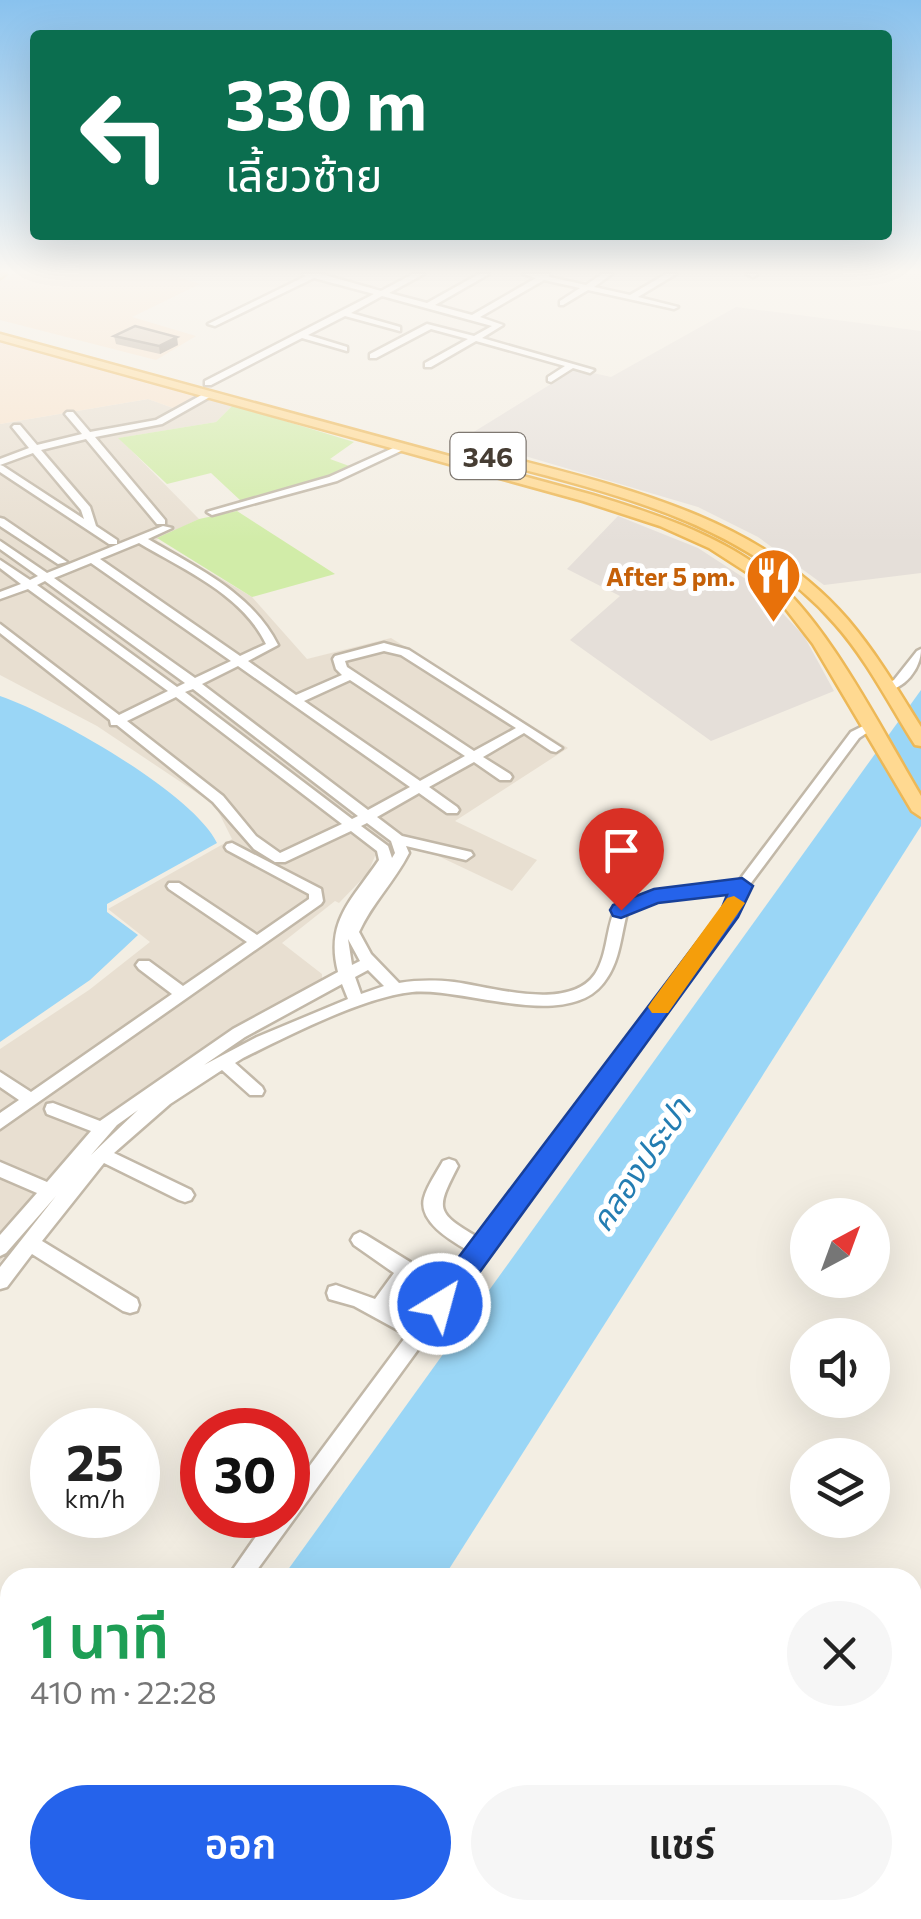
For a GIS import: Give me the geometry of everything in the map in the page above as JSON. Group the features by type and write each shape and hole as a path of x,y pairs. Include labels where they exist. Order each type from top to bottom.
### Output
{"main road":[{"name":"346","path":"106,364 633,495 710,523 802,580 842,622 921,741"},
{"name":"346","path":"120,364 212,391"},
{"name":"346","path":"275,406 627,510 676,527 724,551 795,607 874,729 921,811"}],"street":[{"path":"113,542 0,465 33,448 177,420 212,391 255,364"},
{"path":"562,364 590,370"},
{"path":"551,379 570,366"},
{"path":"128,410 140,429"},
{"path":"0,596 140,539 164,525 84,437 70,414"},
{"path":"16,427 90,514 92,525"},
{"path":"212,512 333,479 402,446"},
{"path":"0,521 62,562"},
{"path":"116,722 272,644 261,622 240,603 140,539"},
{"path":"1,545 195,684 397,839 466,855"},
{"path":"92,558 452,810"},
{"path":"0,563 376,842 386,860 346,914 338,934 346,978 357,1002"},
{"path":"77,619 95,612"},
{"path":"0,627 218,799 240,832 280,859 294,856 352,825 524,728"},
{"path":"506,777 351,675 337,663 339,659 372,648 394,648 416,658 556,748"},
{"path":"888,688 898,683 921,653"},
{"path":"296,700 351,675"},
{"path":"310,1481 730,912 742,886 855,735 874,729"},
{"path":"396,989 355,944 352,932 359,913 396,866 402,852 397,839"},
{"path":"0,1122 312,904 317,896 303,884 232,846"},
{"path":"174,886 257,942"},
{"path":"0,1282 102,1155 169,1096 280,1032 396,989 425,985 548,1000 579,996 601,978 612,955 621,910 654,896 742,886"},
{"path":"0,1248 101,1128 240,1033 370,962"},
{"path":"144,965 181,993"},
{"path":"224,1063 256,1091"},
{"path":"0,1078 30,1100"},
{"path":"53,1109 101,1128"},
{"path":"102,1155 185,1195"},
{"path":"449,1166 432,1200 434,1213 458,1235 482,1249"},
{"path":"0,1168 49,1190"},
{"path":"360,1240 404,1268 403,1276 378,1308"},
{"path":"30,1243 130,1305"},
{"path":"336,1293 378,1308 420,1332"},
{"path":"245,1568 268,1538"}],"shaded area":[{"path":"0,364 83,364 198,395 176,409 148,399 0,424"},
{"path":"635,364 921,364 921,573 824,585 758,537 698,507 464,438 575,369 611,377"},
{"path":"198,395 233,405 216,422 119,438 199,519 156,540 252,597 307,659 391,638 568,748 455,821 537,860 512,891 417,846 375,856 368,873 339,903 335,901 282,943 322,974 322,995 196,1067 135,1108 81,1164 0,1262 0,1049 89,990 150,942 108,909 232,839 215,805 97,726 0,675 0,424 148,399 176,409"},
{"path":"618,516 698,548 758,587 804,636 834,691 711,741 570,640 620,596 567,569"}],"green space":[{"path":"233,405 354,442 330,459 352,467 320,481 241,501 211,473 167,484 118,438 216,422"},
{"path":"237,511 335,574 252,597 157,538 199,519"}],"water":[{"name":"คลองประปา","path":"921,690 921,826 450,1568 289,1568"},
{"path":"0,696 86,737 152,779 203,823 217,843 107,904 107,912 138,935 90,980 0,1042"}],"slow traffic":[{"path":"660,1007 734,903"}],"place":[{"name":"After 5 pm.","path":"774,625"}],"route":[{"path":"440,1304 730,912 742,886 654,896 621,910"}]}
